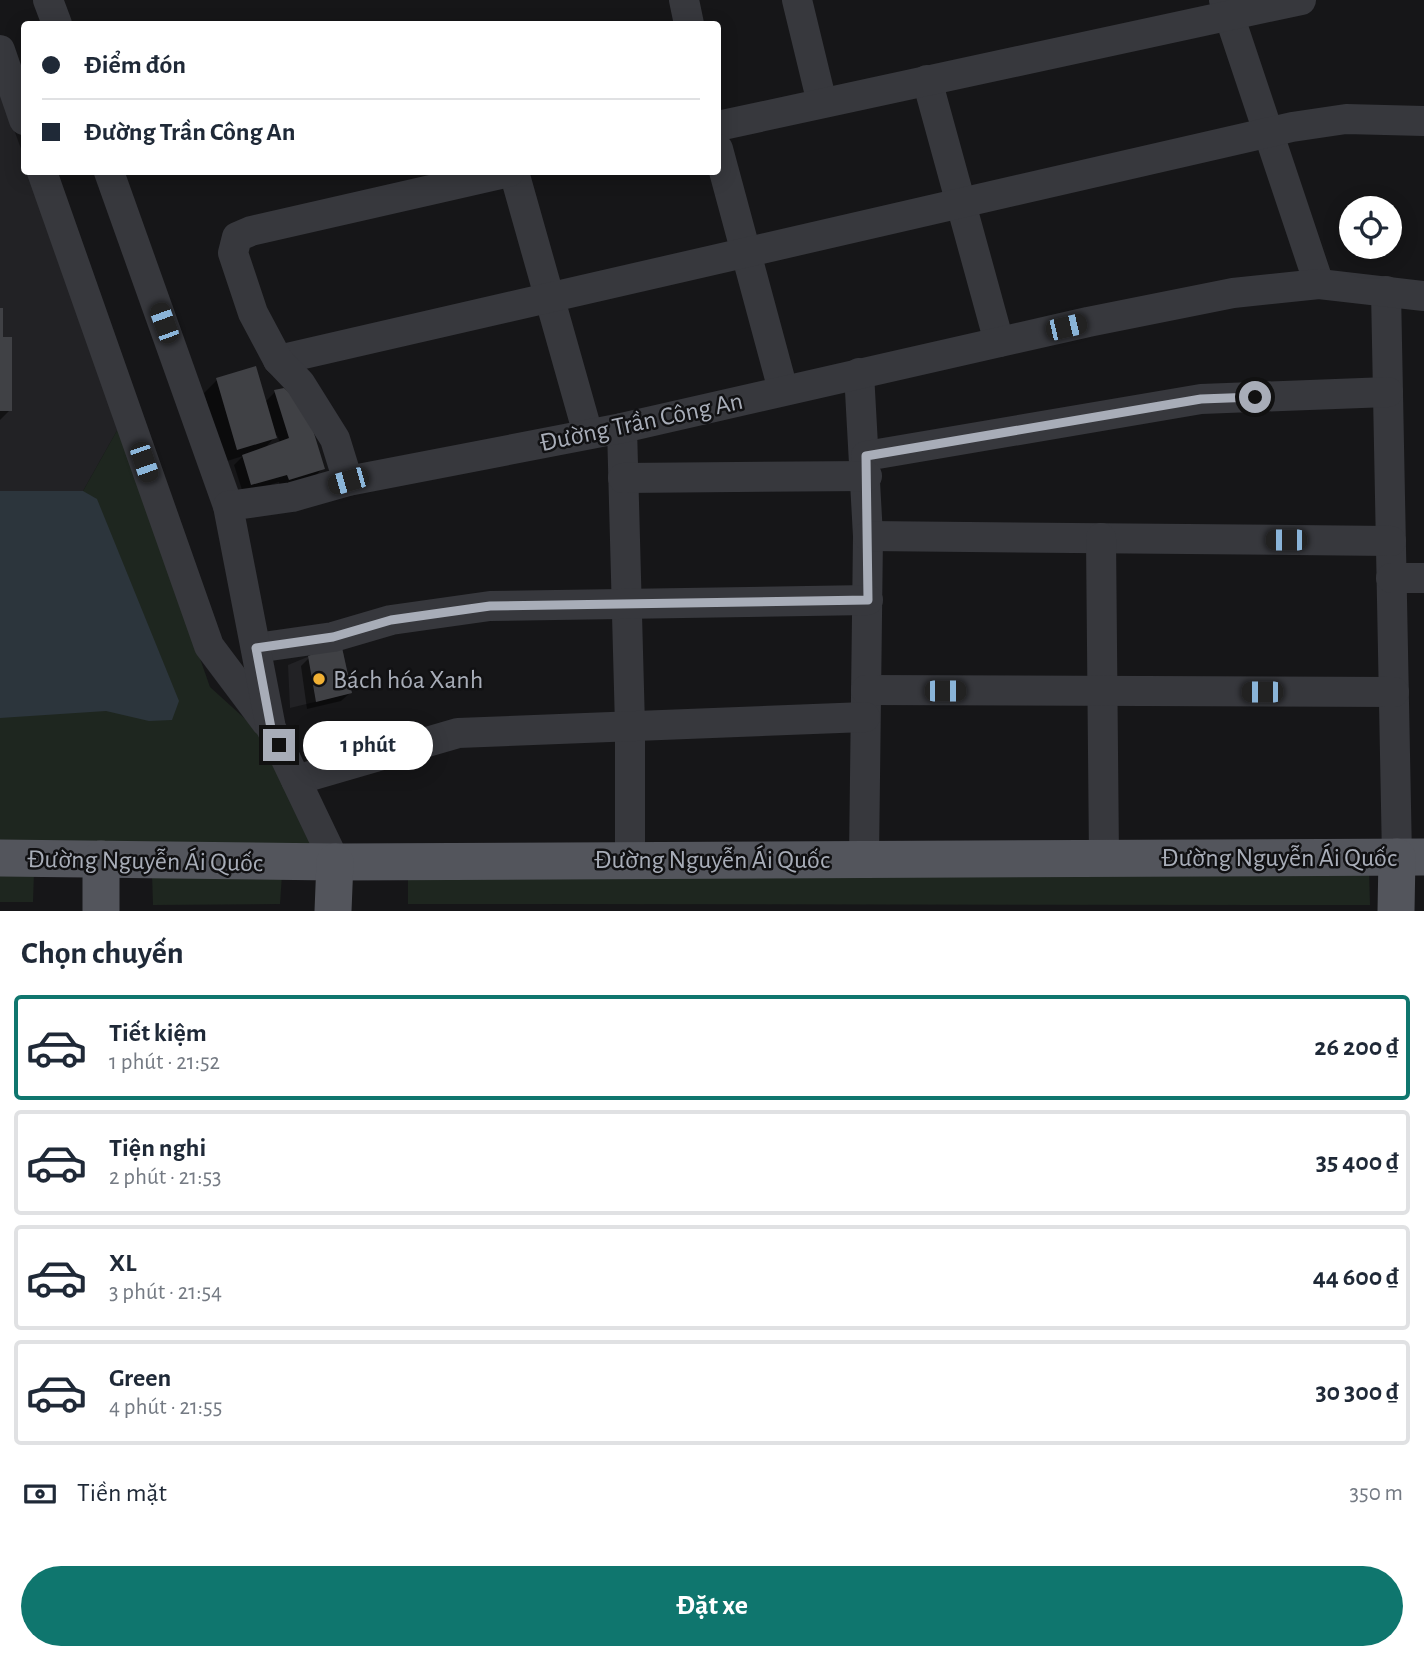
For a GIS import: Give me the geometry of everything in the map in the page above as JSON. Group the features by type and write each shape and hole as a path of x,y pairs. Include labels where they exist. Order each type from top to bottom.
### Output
{"main road":[{"name":"Đường Nguyễn Ái Quốc","path":"0,858 335,862 1411,857"},
{"path":"1396,911 1411,857"},
{"path":"101,911 102,859"},
{"path":"333,911 335,862"}],"street":[{"path":"48,0 56,21"},
{"path":"684,0 688,21"},
{"path":"797,0 822,103"},
{"path":"721,124 927,80 1226,8 1301,0"},
{"path":"1226,8 1319,284"},
{"path":"0,50 21,111"},
{"path":"927,80 999,342"},
{"path":"278,360 1267,132 1346,119 1424,121"},
{"path":"721,161 783,390"},
{"path":"44,175 209,646 271,728 335,862"},
{"path":"110,175 228,506 271,728"},
{"path":"348,481 335,439 300,383 278,360 253,313 233,253 237,237 251,231 498,175"},
{"path":"512,175 588,434"},
{"name":"Đường Trần Công An","path":"228,506 292,497 348,481 622,428 999,342 1233,293 1319,284 1424,296"},
{"path":"1386,291 1394,692 1411,857"},
{"path":"859,373 868,536 863,858"},
{"path":"622,478 866,466 1201,399 1388,392"},
{"path":"622,428 630,726 630,859"},
{"path":"868,536 1391,541"},
{"path":"1101,538 1104,858"},
{"path":"1391,578 1424,578"},
{"path":"256,648 333,637 391,620 490,606 868,600"},
{"path":"296,780 458,733 630,726 865,704 1104,691 1394,692"}],"shaded area":[{"path":"0,91 21,149 21,175 30,175 119,427 83,491 0,491"},
{"path":"119,427 210,687 263,735 314,847 0,843 0,491 83,491"},
{"path":"0,491 83,491 97,499 179,701 172,720 149,721 106,711 0,718"},
{"name":"Bách hóa Xanh","path":"341,643 352,693 290,708 288,665"},
{"path":"1369,870 1370,905 408,904 408,875"},
{"path":"0,872 34,872 33,902 0,902"},
{"path":"152,874 282,875 280,904 153,905"}],"building":[{"path":"0,308 3,308 3,337 12,337 12,411 0,411"},
{"path":"256,366 277,438 237,450 216,378"},
{"path":"284,388 292,395 313,430 325,469 289,480 287,475 251,485 242,455 289,438 274,390"},
{"name":"Bách hóa Xanh","path":"341,643 352,693 316,702 308,656"}],"place":[{"name":"Bách hóa Xanh","path":"319,679"}],"route":[{"path":"279,745 271,728 256,648 333,637 391,620 490,606 868,600 866,456 1201,399 1255,397"}]}
